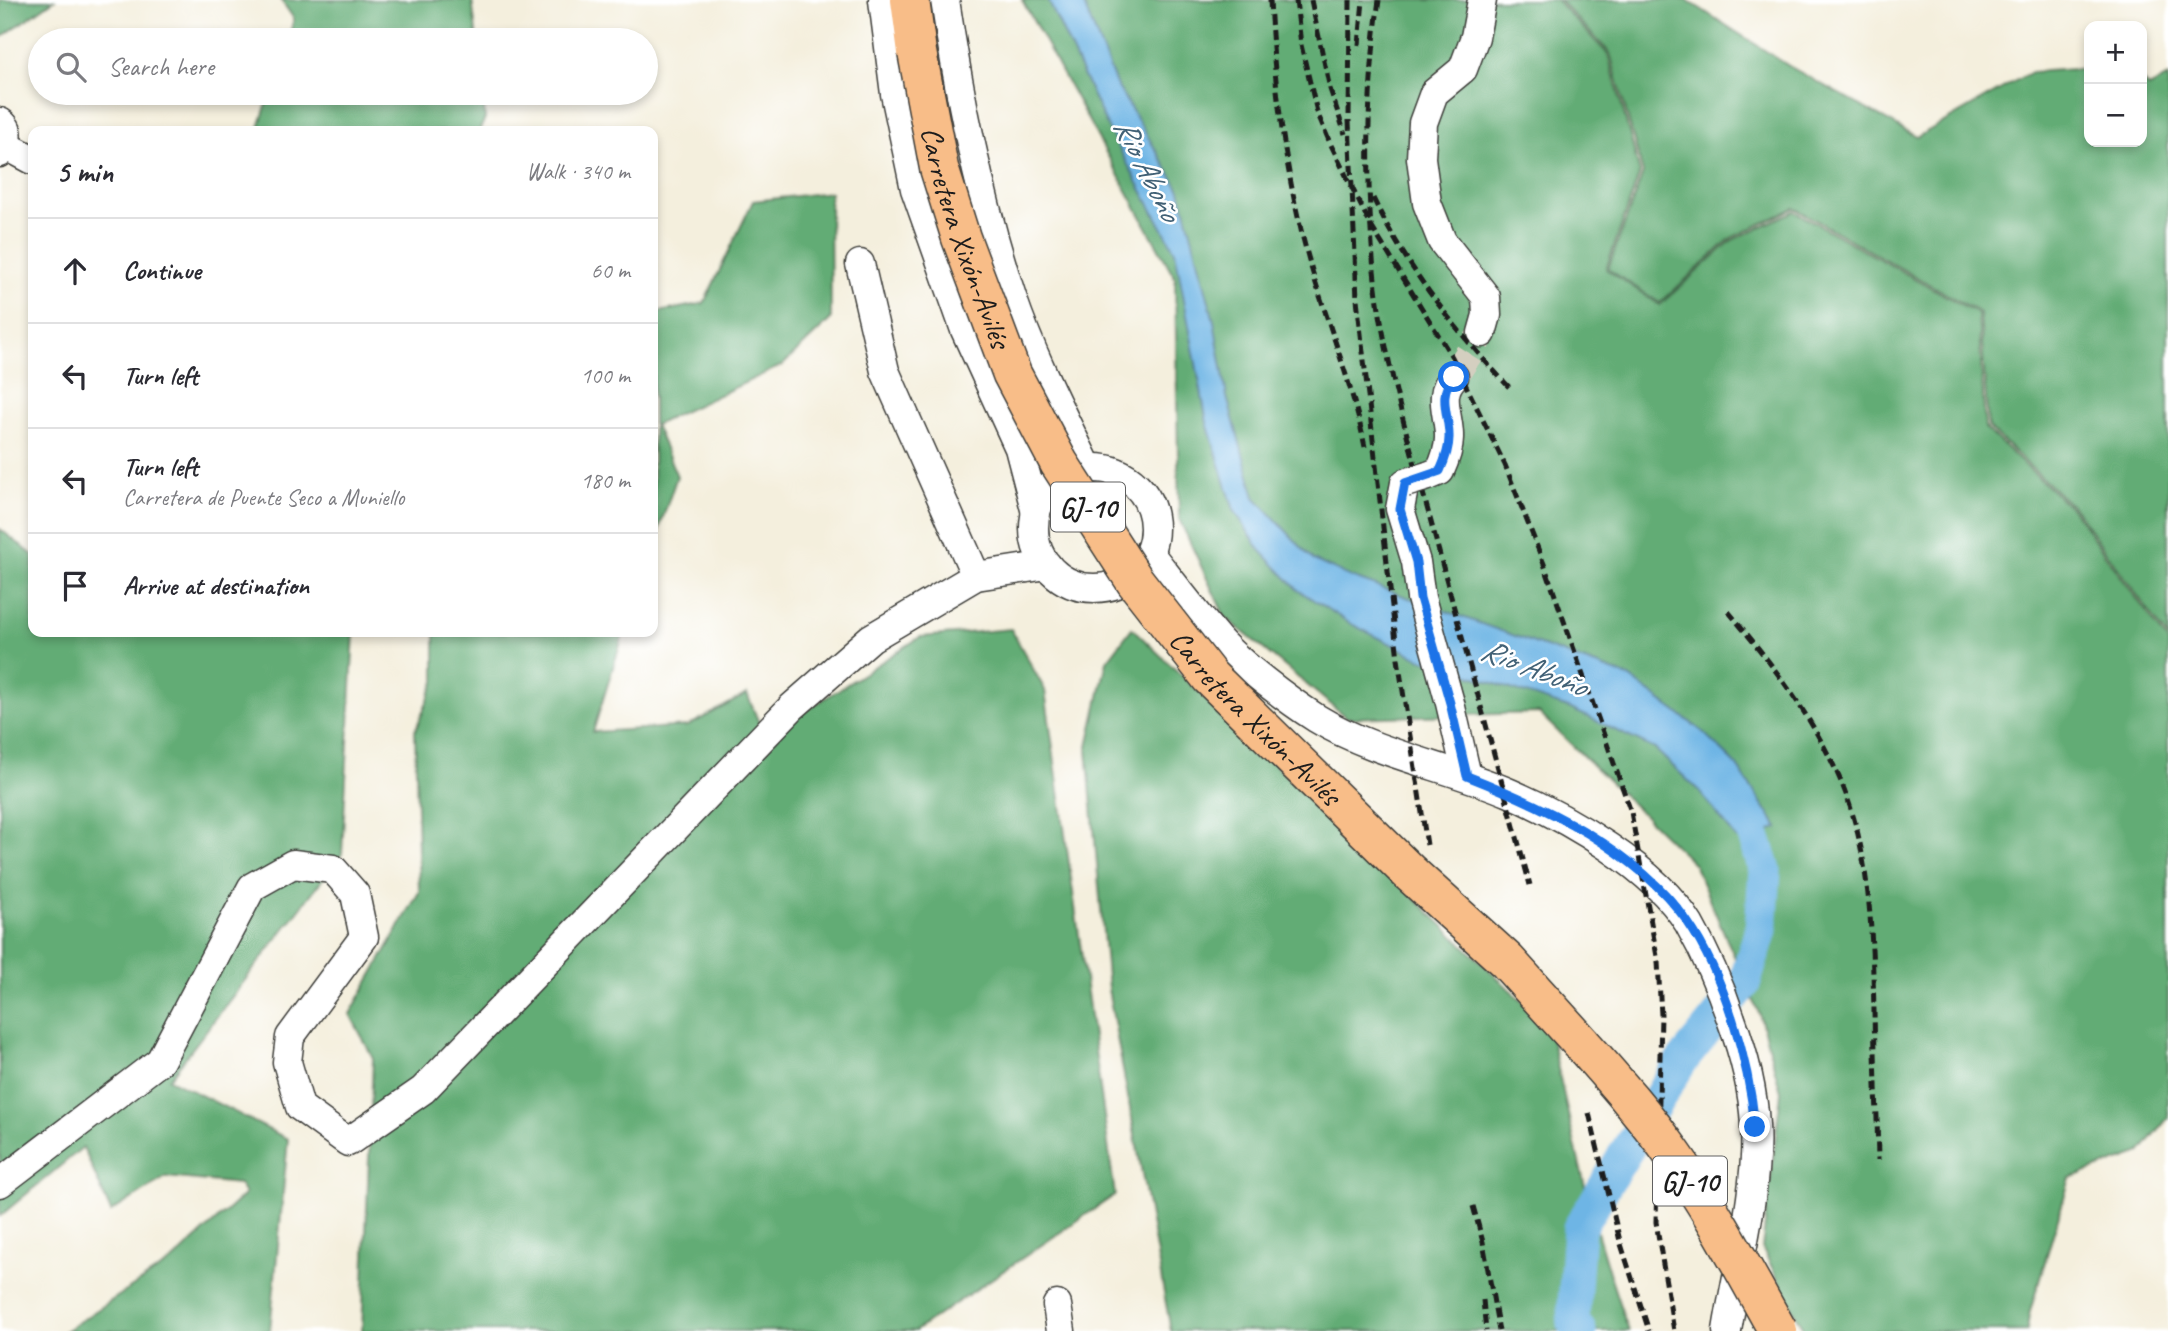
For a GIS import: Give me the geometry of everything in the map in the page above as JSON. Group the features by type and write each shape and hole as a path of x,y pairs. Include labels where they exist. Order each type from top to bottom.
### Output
{"highway":[{"name":"Carretera Xixón-Avilés","path":"909,0 939,168 961,238 1012,374 1059,464 1135,582 1210,677 1411,874 1507,961 1632,1099 1675,1156 1730,1245 1778,1331"}],"street":[{"path":"883,0 895,94 915,189 964,330 1020,448 1036,513"},
{"path":"944,0 964,123 1013,298 1048,387 1088,468"},
{"path":"1482,0 1475,37 1463,69 1434,93 1423,122 1421,159 1427,203 1442,241 1486,297 1487,315 1482,333"},
{"path":"2,140 28,157"},
{"path":"860,264 884,371 976,576"},
{"path":"1454,377 1447,384 1445,393 1450,436 1447,454 1440,471 1416,480 1400,509 1416,562 1420,598 1467,776"},
{"path":"1088,468 1114,471 1135,484 1150,504 1155,529 1150,554 1138,571 1121,583 1101,589 1071,583 1047,565 1038,549 1034,531 1036,513 1043,496 1055,482 1088,468"},
{"path":"1150,554 1221,641 1317,718 1349,735 1511,793 1565,820 1628,861 1660,890 1688,922 1718,983 1751,1083 1755,1127 1752,1179 1727,1331"},
{"path":"0,1184 160,1061 252,887 293,864 333,869 355,894 364,937 290,1037 287,1062 300,1107 348,1142 423,1090 792,707 871,638 976,576 1047,565"}],"green space":[{"path":"0,0 54,0 0,38"},
{"path":"281,0 472,0 476,28 291,28 294,19"},
{"path":"1022,0 1556,0 1608,54 1640,173 1606,269 1660,305 1732,240 1794,211 1978,314 1985,428 2074,511 2168,642 2168,1118 2139,1154 2070,1178 2029,1315 2027,1331 1804,1331 1762,1248 1781,1092 1759,1013 1694,864 1539,713 1347,718 1225,617 1179,519 1175,278"},
{"path":"1559,0 1687,0 1789,66 1917,137 2031,72 2084,68 2084,147 2147,147 2147,85 2149,87 2168,77 2168,638 2076,510 1988,427 1980,313 1794,208 1731,238 1660,303 1608,269 1643,173 1610,53"},
{"path":"266,105 484,105 485,119 482,126 260,126"},
{"path":"830,192 831,319 783,365 658,424 658,312 704,303 753,201"},
{"path":"658,432 677,476 658,532"},
{"path":"0,529 28,551 28,637 354,637 342,854 169,1079 288,1139 270,1331 65,1331 173,1260 245,1194 239,1184 166,1177 111,1212 83,1147 0,1216"},
{"path":"1132,628 1549,1027 1574,1142 1604,1257 1629,1331 1171,1331 1108,989 1087,750 1107,661"},
{"path":"1011,629 1045,690 1115,1195 915,1331 362,1331 373,1058 350,1014 419,892 415,731 435,682 435,637 622,637 593,732 688,726 747,694 765,737 920,637"}],"water":[{"path":"1048,0 1082,0 1116,84 1180,190 1214,321 1227,397 1255,497 1313,560 1351,577 1629,677 1702,731 1734,762 1778,828 1737,839 1697,789 1655,749 1571,709 1421,659 1351,624 1298,590 1260,550 1234,510 1207,423 1175,251 1108,128"}],"waterway":[{"name":"Rio Aboño","path":"1580,1331 1573,1321 1579,1228 1681,1062 1744,984 1761,930 1765,870 1749,820 1732,794"}],"tunnel":[{"path":"1454,377 1482,333"}],"railway":[{"path":"1270,0 1281,122 1297,212 1311,268 1352,395 1365,447"},
{"path":"1296,0 1301,45 1317,112 1371,226 1452,357 1505,465 1544,564 1631,812 1658,962 1661,1015 1656,1222 1674,1331"},
{"path":"1311,0 1330,89 1345,134"},
{"path":"1350,0 1349,121 1357,299 1398,659 1427,845"},
{"path":"1359,45 1363,0"},
{"path":"1379,0 1370,97 1369,194 1373,259 1382,325 1404,425 1530,885"},
{"path":"1373,198 1401,249 1434,298 1509,387"},
{"path":"1728,611 1805,714 1831,760 1852,811 1864,867 1871,924 1878,1160"},
{"path":"1589,1113 1620,1241 1649,1331"},
{"path":"1473,1206 1483,1242 1499,1331"},
{"path":"1483,1300 1486,1331"}],"route":[{"path":"1454,377 1447,384 1445,393 1444,406 1450,436 1447,454 1440,471 1405,483 1400,496 1400,509 1416,562 1420,598 1450,703 1467,776 1511,793 1565,820 1628,861 1660,890 1688,922 1718,983 1740,1044 1751,1083 1755,1127"}]}
